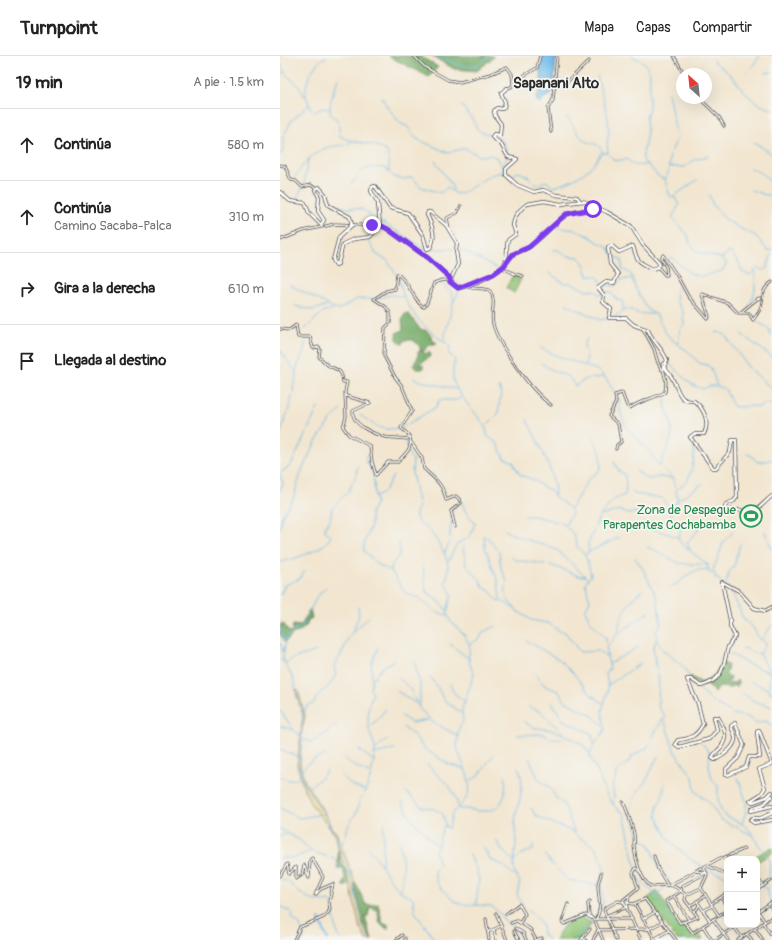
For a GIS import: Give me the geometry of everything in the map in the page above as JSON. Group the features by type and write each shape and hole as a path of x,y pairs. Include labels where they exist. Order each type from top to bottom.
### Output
{"street":[{"path":"414,56 425,67 448,80 460,82 490,74 507,67 512,74 513,84"},
{"path":"540,56 537,68 518,79 501,93 505,102 504,107 502,109 497,108 494,111 495,116 501,124 500,135 494,134 492,137 501,144 508,157 517,159 506,170 506,175 516,185 534,192 543,190 556,195 577,197 580,201 600,209 634,229 643,245 660,262 658,267"},
{"path":"551,132 548,108 552,102 557,56"},
{"path":"674,56 681,68"},
{"path":"553,88 559,87 571,80 589,61"},
{"path":"705,104 719,117 724,126"},
{"path":"280,165 285,166 291,180 296,181 302,186 311,185 315,188 319,187 323,191 328,205 350,217 352,224"},
{"path":"352,224 337,240 333,260 336,265 338,264 343,244 354,239 370,237 380,226 381,217 377,199 370,189 373,186 379,191 390,208 408,213 423,236 427,249 430,248 434,239 431,222 427,216 428,212 450,229"},
{"path":"280,192 290,201 305,203 309,213 320,224 323,224 324,220 318,211 319,198 315,188"},
{"path":"506,262 508,240 516,234 513,223 517,214 524,207 531,203 544,201 561,204 580,201"},
{"path":"450,279 458,264 456,252 457,243 450,229 448,218 457,213 461,206"},
{"path":"280,240 303,231 335,224 380,226 423,254 450,279 455,288 465,286 489,276 502,268 516,252 529,247 569,213 600,209"},
{"path":"658,267 652,269 638,261 635,258 633,246 619,252 612,246 607,248 610,264 618,273 614,283 606,282 598,288 604,295 603,302 611,309 608,318 626,318 634,326 648,330 653,341 661,348 667,360 664,366 674,381 676,389 682,398 689,401 694,401 703,411 707,421 707,428 704,434 694,434 690,437 713,468 716,468 727,457 730,452 732,440 736,439 737,496 734,502 726,504 725,508 728,510 743,511 757,510 772,496"},
{"path":"658,267 665,275 667,275 666,267 661,258 662,255 676,274 687,294 708,319 707,307 702,294 728,304 739,313 749,313 753,320 761,308 761,298 766,287 772,282"},
{"path":"502,268 523,276"},
{"path":"450,279 434,283 427,303 424,307 420,306 407,284 397,274 395,289 386,291 374,299 386,306 390,313 390,323 385,328 384,356 395,377 402,386 407,401 412,409 412,414 401,428 407,432 410,440 422,458 424,469 433,475 442,487 446,500 456,496 460,501 461,503 451,511 455,527"},
{"path":"465,286 470,289 483,288 490,291 493,298 491,317 495,332 520,372 537,393 551,405"},
{"path":"739,313 757,299 761,298"},
{"path":"280,329 289,330 296,325 298,337 310,338 313,348 320,349 319,358 326,361 329,366 335,367 343,377 343,382 347,382 346,417 343,425 344,429 351,436 370,446 372,462 376,475 388,462 398,462 408,452 410,440"},
{"path":"616,449 621,440 619,427 609,416 616,402 616,394 622,393 630,408 641,401 651,399 666,391 666,382 662,370 658,363 654,349 643,329"},
{"path":"662,370 662,364 665,363"},
{"path":"346,396 370,403 353,411 354,418 360,425 384,436 406,439 409,437"},
{"path":"772,607 764,611 754,608 739,592 722,582 727,598 730,626 735,636 729,645 725,666 717,678 701,686 691,679 687,679 698,704 703,724 700,731 690,739 678,740 675,744 679,747 710,739 716,730 713,720 714,717 718,717 725,730 726,736 720,749 713,755 712,758 715,760 728,751 734,742 735,736 731,726 735,723 744,745 738,758 726,770 726,775 728,775 746,767 749,757 760,756 757,732 759,730 772,764 759,769 765,788 761,794 750,801 753,802 767,797 772,792"},
{"path":"772,796 764,804 752,808 751,811 772,806"},
{"path":"623,802 626,807 630,824 634,830 635,853 640,872 650,886 667,884"},
{"path":"772,813 761,818 753,818 750,820 754,823 772,820"},
{"path":"719,916 701,888 706,872 704,867 720,858 744,849"},
{"path":"654,856 658,869 667,884 686,895"},
{"path":"280,876 287,864 290,874 296,867 296,880 302,875 304,865 310,878 310,860 312,858 322,877 315,895 321,889 333,884 329,912 324,917 313,920 300,927 294,940"},
{"path":"708,866 724,873"},
{"path":"669,885 701,868 706,872"},
{"path":"624,901 623,898 629,896 638,888 633,874 635,869 640,872"},
{"path":"696,871 706,872"},
{"path":"601,872 601,878 598,884 600,907 595,920 603,940"},
{"path":"686,895 684,898 698,917 680,923 666,901 681,891 682,886 706,872"},
{"path":"760,888 772,880"},
{"path":"760,882 763,886"},
{"path":"686,895 701,888"},
{"path":"702,914 724,895"},
{"path":"627,907 629,896"},
{"path":"674,896 689,920"},
{"path":"690,907 705,896"},
{"path":"721,897 724,902"},
{"path":"616,940 606,916 604,909 606,906 618,901 635,904 645,899 676,940"},
{"path":"590,901 588,910 591,918"},
{"path":"624,901 641,940"},
{"path":"697,901 710,921"},
{"path":"760,909 772,902"},
{"path":"506,914 519,904 525,914 520,922"},
{"path":"568,904 562,922 564,924 586,915 595,920 632,919"},
{"path":"635,904 655,939 668,931"},
{"path":"694,911 697,909 699,904"},
{"path":"769,904 772,909"},
{"path":"606,916 627,907"},
{"path":"684,922 693,933 724,912"},
{"path":"496,913 507,940"},
{"path":"644,919 655,913"},
{"path":"760,916 772,936"},
{"path":"739,940 772,917"},
{"path":"486,919 489,940"},
{"path":"713,919 728,940"},
{"path":"512,923 517,921 520,922 530,929 536,940 542,938"},
{"path":"598,930 649,929 662,922"},
{"path":"488,932 501,926"},
{"path":"703,926 712,940"},
{"path":"515,928 523,933 526,940"},
{"path":"715,940 732,928"},
{"path":"735,928 742,938"},
{"path":"581,939 590,929"},
{"path":"755,929 763,940"},
{"path":"494,930 496,940"},
{"path":"593,940 598,930"},
{"path":"514,931 519,940"},
{"path":"748,934 752,940"},
{"path":"396,940 402,935"},
{"path":"581,939 586,940"}],"green space":[{"path":"388,56 420,56 438,67 429,77"},
{"path":"432,56 494,57 477,71 454,69"},
{"path":"513,275 521,279 514,293 506,288"},
{"path":"405,314 409,314 420,329 427,331 432,337 429,338 437,343 428,346 423,352 421,351 426,354 429,351 431,356 418,365 423,365 423,369 416,369 413,365 418,357 420,347 413,340 404,340 402,345 397,339 396,333 403,330 402,319"},
{"path":"310,609 312,618 307,621 308,624 299,632 294,633 285,642 280,634 281,624 283,623 289,632 292,631 293,625 301,626"},
{"path":"722,663 728,665 727,672 725,674 731,677 730,681 727,681 729,684 735,683 737,680 738,684 736,688 734,685 729,688 720,687 714,693 711,688 704,684 700,685 690,678 690,676 702,683 714,675"},
{"path":"772,847 772,853 760,860 760,856 756,856"},
{"path":"338,850 341,862 347,871 350,882 347,886 343,886 345,878 343,868 337,868"},
{"path":"355,882 366,905 378,904 383,924 388,924 388,929 382,926 379,920 378,911 370,907 368,916 365,917 372,940 363,924 354,886"},
{"path":"657,891 679,925 684,924 693,935 698,931 703,940 677,940 647,899"},
{"path":"580,917 592,923 580,940 555,940 564,925"}],"sand":[{"path":"296,688 298,690 305,716 302,730 300,765 305,782 327,817 331,828 336,832 355,882 354,886 363,924 371,940 366,940 359,924 347,871 341,862 336,836 311,804 304,789 297,765 303,715 296,694"}],"water":[{"path":"542,56 556,56 554,80 550,85 552,94 544,98 540,103 536,100 539,92 538,87 542,80 539,68"}],"waterway":[{"path":"437,56 464,66 477,65 483,62 488,56"},
{"path":"632,56 645,63 650,74 649,108 646,117 647,133 643,153 643,160 646,164"},
{"path":"747,73 760,56"},
{"path":"306,96 306,86 310,74 317,64 326,57"},
{"path":"713,61 730,75 749,97 759,104 772,109"},
{"path":"280,62 286,75 298,86 303,95 306,96 311,109 314,112 324,108 330,110 331,115 338,120 340,136 352,141 377,146 388,153 389,172 394,177 404,179 412,177 421,187 441,193 447,187 456,194 469,189 497,173 511,175 519,172 529,177 536,185 546,181 553,187 568,182 581,175 592,166 601,153 607,153 615,161 627,159 636,165 647,164 659,177 665,180 670,196 675,198 679,205 672,218 688,235 690,244 698,252 720,258 724,257 728,252 731,253 739,263 742,272 750,275 757,268 762,270 766,269 772,255"},
{"path":"280,75 284,72"},
{"path":"765,73 772,72"},
{"path":"597,76 608,118 608,154"},
{"path":"330,109 333,93 339,77"},
{"path":"665,180 668,173 670,155 677,138 668,93"},
{"path":"382,97 386,105 400,123 408,127 415,138 448,153 465,148 479,156 490,155 498,158 503,169"},
{"path":"280,155 283,151 283,137 292,120 309,105"},
{"path":"462,106 473,120 477,129 496,136 503,141 507,153"},
{"path":"566,116 580,136 586,141 596,144 603,153"},
{"path":"295,177 305,163 314,154 330,147 346,145 351,142"},
{"path":"754,142 772,154"},
{"path":"670,167 685,167 694,160 708,156"},
{"path":"502,172 507,157"},
{"path":"297,198 304,184 308,160"},
{"path":"435,161 451,184 453,190"},
{"path":"351,183 364,169 375,167 385,168 389,172"},
{"path":"750,168 763,175 772,187"},
{"path":"675,198 674,196 697,180"},
{"path":"751,190 766,195 772,195"},
{"path":"328,195 333,204 347,208 362,209 379,221"},
{"path":"709,195 713,205 724,218 739,228 756,236 768,251 772,250"},
{"path":"382,222 425,249 455,249"},
{"path":"556,227 575,230 607,246 614,256 622,260 622,269 631,274 635,287 647,309 653,313"},
{"path":"367,239 377,255 387,260 396,274"},
{"path":"458,249 498,269"},
{"path":"553,250 558,250 567,256 579,257 584,264 588,276 597,276 602,283"},
{"path":"423,251 442,264 450,276"},
{"path":"669,257 691,274 700,276 722,271 727,263 722,260 722,257"},
{"path":"749,305 755,291 755,271"},
{"path":"549,273 564,283 570,283 588,291 594,290 599,295 611,292 616,299 623,302 623,310"},
{"path":"398,277 404,297"},
{"path":"452,278 461,286"},
{"path":"604,285 615,286 621,280 633,278"},
{"path":"440,282 451,292 454,299 444,339"},
{"path":"290,285 338,310 357,299 374,299 392,295 404,297 419,320 435,335 450,346 449,354 455,359 453,378 456,386 460,394 483,424 487,436 497,443 504,458 513,462 520,475 534,480 550,490 555,497 571,509 572,513 565,525 574,535 577,546 584,554 591,575 585,583 590,601 585,610 590,621 606,638 607,656 610,669 606,672 608,690 602,711 605,730 592,748 590,757 607,795 617,808 624,813 640,882 652,891 673,924 687,940"},
{"path":"677,288 676,301 683,312 684,325 680,329 678,344"},
{"path":"454,301 460,289"},
{"path":"566,304 600,320 610,318"},
{"path":"295,306 312,310 327,306"},
{"path":"305,329 323,312 336,308"},
{"path":"612,317 618,315 623,310 629,309 639,314 656,314 665,332 672,340 689,352 699,363 707,365 711,368 717,386 725,389 733,406 759,407 766,403 772,405"},
{"path":"756,321 768,328 772,337"},
{"path":"715,333 719,332 725,335 748,367 772,389"},
{"path":"741,334 772,357"},
{"path":"585,365 587,358 584,345 587,338"},
{"path":"280,435 293,395 293,386 297,368 305,347 305,343"},
{"path":"541,348 555,355 597,370 605,377 619,399 620,411 626,427 652,454 654,460 673,479 678,500 669,520 672,525 679,527 681,530 678,538 682,544 708,565 709,573 715,573 715,578 721,581"},
{"path":"280,350 296,372"},
{"path":"541,363 552,370 568,376 575,386 586,379 603,377"},
{"path":"668,364 676,369 687,381 697,387 703,389 709,386 716,386"},
{"path":"414,378 420,381 456,389"},
{"path":"486,426 498,414 501,393 499,387"},
{"path":"359,414 379,427 387,429 400,429 436,407 439,400 457,400 461,397"},
{"path":"660,466 672,432 665,399"},
{"path":"280,473 291,465 318,408"},
{"path":"280,528 282,516 293,499 302,470 315,443 330,421 341,410"},
{"path":"527,420 549,466 555,495"},
{"path":"571,508 590,477 598,472 601,466 600,452 593,437"},
{"path":"406,440 407,452 413,460 412,473 419,507 416,512 417,520 432,534 446,556 448,569 445,582 452,595 448,613 449,619 465,636 469,644 469,661 474,674 462,709 463,722 459,729 457,745 467,774 469,789 467,797 452,813 449,828 444,826 435,851 439,865 434,871 437,884 453,900 460,904 491,906 502,915 504,920 520,933 523,940"},
{"path":"677,490 687,481 691,473 694,457 692,443"},
{"path":"747,454 752,456 757,462 772,460"},
{"path":"366,455 366,462 373,471 375,497"},
{"path":"586,555 589,551 588,544 600,515 615,499 625,495 625,475 619,471 614,462"},
{"path":"280,562 293,559 316,550 328,541 331,536 325,531 325,527 330,520 332,508 348,492 355,478 358,466"},
{"path":"636,471 648,479 659,477 672,478"},
{"path":"280,475 283,483 280,491"},
{"path":"393,476 383,493 375,497 376,502 371,512 371,525 364,544 364,551 377,564 391,571 406,594 417,597 436,612 447,615"},
{"path":"679,499 702,484"},
{"path":"630,490 634,494 662,498 672,513"},
{"path":"449,560 457,544 470,537 475,523 465,511 462,502"},
{"path":"452,512 457,504"},
{"path":"600,516 620,510 624,513 631,514 649,509"},
{"path":"445,553 449,544 452,515"},
{"path":"525,516 535,516 564,524"},
{"path":"690,550 687,542 696,533 705,516"},
{"path":"649,522 653,524 669,520"},
{"path":"649,528 678,537"},
{"path":"505,530 511,534 557,550 587,578"},
{"path":"712,573 724,541 733,532"},
{"path":"765,532 772,549"},
{"path":"484,536 485,547 498,582 500,599"},
{"path":"487,537 499,552 501,568 507,581 505,591 507,599 518,612"},
{"path":"587,553 620,537"},
{"path":"391,569 400,553 399,543"},
{"path":"726,583 729,572 734,566 740,544"},
{"path":"462,547 466,565 480,580 483,587 490,591 498,601 501,600 531,620 548,623 561,632 565,632 580,652 598,651 606,656"},
{"path":"647,547 679,563 707,565"},
{"path":"512,557 515,560 551,565 579,576 584,576"},
{"path":"613,804 614,796 612,785 616,772 630,761 632,756 647,748 665,716 658,705 659,681 653,649 657,638 656,631 661,624 657,598 643,569 635,558"},
{"path":"423,567 426,591 440,602 447,611"},
{"path":"669,587 673,586 695,571 708,569"},
{"path":"280,595 285,585 299,579 305,571"},
{"path":"724,584 731,590 743,618 746,620 745,621 752,626 759,638 766,643 760,654 770,672 769,688 772,694"},
{"path":"284,641 292,632 302,627 316,598 326,587"},
{"path":"608,645 618,633 624,610 642,590"},
{"path":"353,631 359,615 358,607"},
{"path":"619,633 649,612"},
{"path":"304,714 307,706 313,704 319,694 329,686 336,675 334,667 349,636 369,617"},
{"path":"761,640 772,625"},
{"path":"470,644 480,638 483,632 496,626"},
{"path":"280,628 285,644 283,657 293,678 303,715 299,766 304,784 327,818 330,828 336,835 343,861 349,867 362,924 369,940"},
{"path":"527,641 560,660 574,674 590,694 604,704"},
{"path":"657,641 663,650 685,668 689,678"},
{"path":"280,643 283,652"},
{"path":"450,644 468,658"},
{"path":"341,846 348,826 357,811 360,798 366,790 374,761 375,747 368,725 368,716 370,701 373,693 370,689 372,682 372,662 378,647"},
{"path":"609,664 638,647"},
{"path":"742,649 745,648 752,653 760,654"},
{"path":"286,663 292,659 316,651"},
{"path":"730,654 748,664 769,672"},
{"path":"280,660 285,662"},
{"path":"373,678 384,666 395,660"},
{"path":"415,661 417,675 420,682 420,706"},
{"path":"608,685 641,663"},
{"path":"535,674 545,686 558,691 566,702 590,714 605,727"},
{"path":"398,677 410,689 419,708 431,721 458,736"},
{"path":"430,677 438,688 443,699 461,713"},
{"path":"691,681 714,703 732,714 747,717 757,723 765,721 772,725"},
{"path":"750,681 766,688 772,694"},
{"path":"450,684 454,693 465,702"},
{"path":"397,691 415,703"},
{"path":"742,693 754,701 772,707"},
{"path":"551,701 563,720 592,734 594,744"},
{"path":"529,707 541,712 564,734 583,745 590,754"},
{"path":"369,727 386,709"},
{"path":"280,710 293,729"},
{"path":"401,716 412,723 428,720"},
{"path":"664,720 675,752 693,777 695,791 709,802 720,819 752,835 770,861 768,893"},
{"path":"524,722 534,728 547,729 563,734"},
{"path":"302,741 305,739 310,742 314,741 337,725"},
{"path":"280,726 293,730 302,737"},
{"path":"403,727 416,737 422,747 448,764 465,769"},
{"path":"518,735 543,734 550,739 561,739 566,736"},
{"path":"375,750 387,739"},
{"path":"702,743 710,753 709,766 712,779 718,786 720,808 724,814 748,828 753,836"},
{"path":"280,749 299,757"},
{"path":"374,754 395,749"},
{"path":"359,750 374,761"},
{"path":"300,771 314,760 325,755"},
{"path":"471,780 478,776 494,755"},
{"path":"654,857 653,851 649,844 640,838 630,811 636,794 647,779 658,756"},
{"path":"345,758 350,764 369,773"},
{"path":"529,758 539,780 550,787 556,798 564,804 575,834 596,848 599,854 604,869 601,882 603,903 600,910"},
{"path":"427,764 451,789 457,800 458,808 460,809 482,811 495,808 499,805 504,795 505,775"},
{"path":"518,767 521,774 522,788 515,826 516,841 514,868 520,882 517,894 524,906 537,918 543,934 548,940"},
{"path":"307,788 320,779 327,770"},
{"path":"341,775 353,786 365,791"},
{"path":"280,777 289,780 302,778"},
{"path":"738,778 746,801 746,812 742,823"},
{"path":"665,782 661,800 658,804 657,816 668,839 691,860 711,871 724,875"},
{"path":"405,791 422,807 434,809 443,814 446,827"},
{"path":"402,802 410,817 438,847"},
{"path":"280,808 299,818 323,814"},
{"path":"531,808 536,816 573,832"},
{"path":"382,866 384,823"},
{"path":"280,829 299,840 313,852 334,859 345,871 350,873"},
{"path":"280,836 287,834"},
{"path":"496,840 502,850 512,860"},
{"path":"399,843 403,867 401,891"},
{"path":"482,845 490,859 504,866 514,875"},
{"path":"514,861 522,854 533,850 533,845"},
{"path":"368,849 379,861 398,889 413,898 415,912 435,940"},
{"path":"280,858 294,858 311,851"},
{"path":"469,853 479,879 476,904"},
{"path":"545,855 568,880 601,886"},
{"path":"656,859 660,870 669,879 667,883"},
{"path":"280,880 289,882 297,891 312,900 331,902 338,936 341,940"},
{"path":"760,884 766,888 772,907"},
{"path":"656,896 666,886"},
{"path":"280,905 293,914 292,918 300,925 304,940"},
{"path":"574,940 574,936 582,932 598,913"},
{"path":"319,919 328,940"}],"place":[{"name":"Zona de Despegue Parapentes Cochabamba","path":"751,516"}],"district":[{"name":"Sapanani Alto","path":"556,83"}],"route":[{"path":"372,225 382,226 388,229 406,244 423,254 450,278 450,282 455,288 460,288 493,274 504,266 513,254 529,247 537,239 548,232 551,227 566,214 585,209 593,209"}]}
